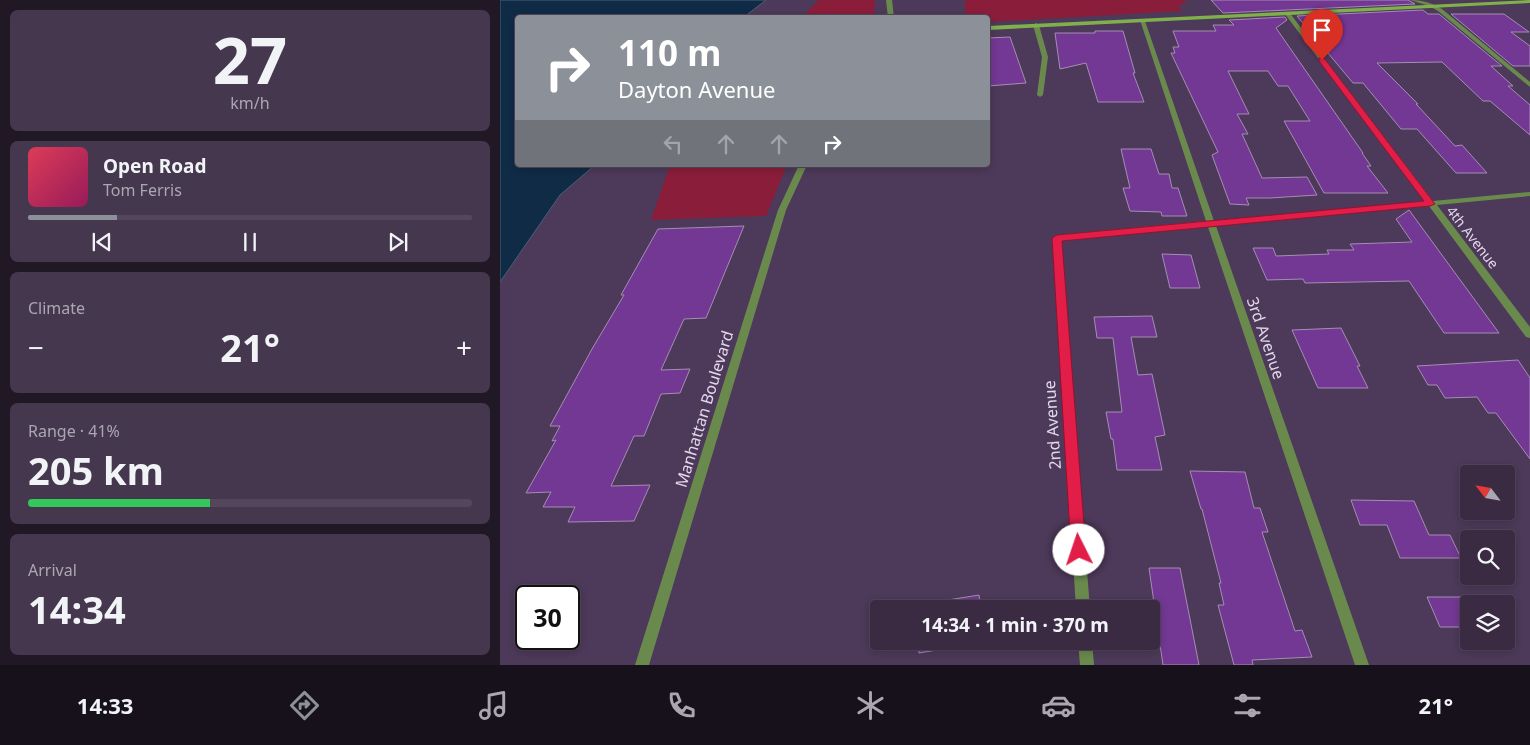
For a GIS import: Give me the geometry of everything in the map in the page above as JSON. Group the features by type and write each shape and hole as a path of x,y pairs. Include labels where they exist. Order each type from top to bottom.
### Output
{"street":[{"path":"889,0 892,15"},
{"path":"1413,0 1431,5 1440,10 1530,85"},
{"path":"990,28 1530,0"},
{"name":"4th Avenue","path":"1287,13 1530,334"},
{"name":"3rd Avenue","path":"1142,20 1362,665"},
{"path":"1036,24 1045,57 1040,95"},
{"name":"Manhattan Boulevard","path":"642,665 782,210 802,167"},
{"path":"1211,224 1530,194"},
{"name":"2nd Avenue","path":"1082,600 1057,238 1211,224"},
{"path":"1085,650 1086,665"}],"shaded area":[{"path":"819,0 875,0 874,15 804,15"},
{"path":"965,0 1188,0 1179,6 1182,11 990,22 990,15 965,15"},
{"path":"669,167 786,167 766,216 651,220"}],"water":[{"path":"500,0 766,0 747,15 515,15 515,167 593,167 560,195 500,282"}],"building":[{"path":"1211,0 1408,0 1415,4 1223,13"},
{"path":"1423,10 1428,14 1439,14 1502,66 1491,66 1513,86 1508,86 1530,105 1530,135 1490,101 1483,101 1442,62 1377,63 1418,104 1416,104 1455,146 1462,145 1487,173 1456,173 1417,129 1401,129 1363,83 1353,83 1297,16"},
{"path":"1451,14 1504,14 1529,32 1511,32 1530,46 1530,66 1513,66"},
{"path":"1285,17 1287,20 1276,28 1371,166 1367,166 1388,193 1324,193 1284,121 1310,121 1288,86 1278,86 1268,71 1228,71 1249,114 1237,114 1248,134 1242,134 1262,178 1307,177 1317,195 1246,198 1249,205 1230,204 1212,155 1218,152 1171,53 1175,53 1173,47 1179,47 1173,31 1216,31 1213,25 1234,25 1229,20"},
{"path":"1095,31 1123,31 1135,73 1133,73 1144,102 1098,102 1086,63 1060,69 1055,33 1095,33"},
{"path":"1010,37 1026,83 990,86 990,38"},
{"path":"1121,149 1151,149 1159,174 1169,174 1172,188 1178,188 1187,216 1162,216 1161,212 1130,211 1123,188 1130,188"},
{"path":"1409,210 1499,333 1444,333 1409,281 1305,283 1303,279 1267,280 1253,248 1273,248 1276,256 1329,254 1327,250 1354,250 1350,244 1412,242 1396,219"},
{"path":"744,226 706,318 684,319 661,370 690,369 680,393 661,394 644,436 634,436 611,486 650,485 634,521 568,522 575,507 543,507 551,492 526,493 556,440 552,441 560,426 550,426 624,295 621,295 658,229"},
{"path":"1162,254 1191,255 1200,288 1170,288"},
{"path":"1152,316 1157,337 1131,337 1138,375 1152,374 1165,435 1155,437 1162,470 1117,470 1113,439 1111,439 1106,412 1122,412 1113,338 1097,338 1094,317"},
{"path":"1341,328 1360,366 1357,366 1368,388 1318,388 1292,330"},
{"path":"1518,360 1530,378 1530,459 1496,413 1488,413 1477,397 1445,398 1437,385 1428,385 1417,366"},
{"path":"1190,471 1245,472 1254,508 1260,508 1268,532 1262,532 1295,631 1302,630 1312,657 1252,660 1253,665 1234,665 1218,605 1224,605 1219,583 1221,583"},
{"path":"1351,500 1414,501 1429,535 1450,535 1460,558 1400,558 1387,525 1360,525"},
{"path":"1149,568 1180,568 1199,665 1163,665 1160,644 1160,600 1154,600"},
{"path":"979,595 980,600 948,600"},
{"path":"1427,597 1460,597 1460,627 1440,627"},
{"path":"919,650 937,650 919,653"}],"route":[{"path":"1079,550 1057,238 1430,204 1322,60"}]}
